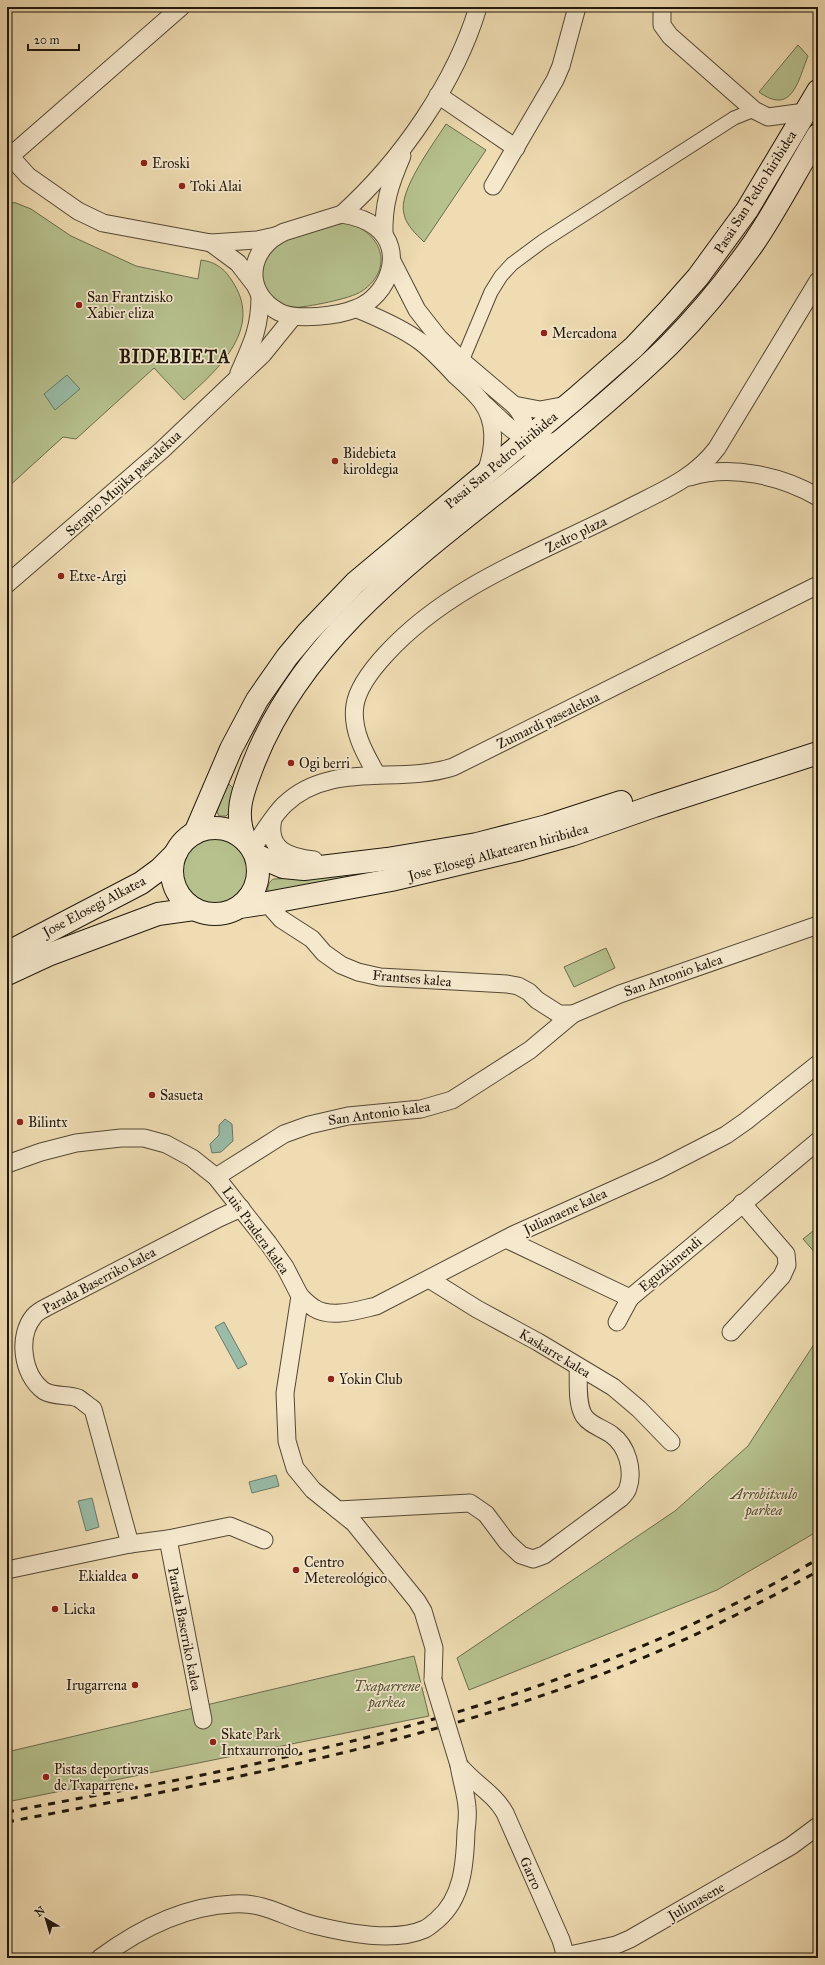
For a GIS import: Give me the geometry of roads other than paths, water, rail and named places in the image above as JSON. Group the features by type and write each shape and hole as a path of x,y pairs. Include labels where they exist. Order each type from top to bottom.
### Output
{"main road":[{"name":"Pasai San Pedro hiribidea","path":"195,834 240,731 267,684 287,657 328,609 355,583 486,472 567,406 634,347 698,277 747,210 818,91"},
{"name":"Pasai San Pedro hiribidea","path":"251,848 239,818 239,806 245,786 273,721 289,694 308,667 349,620 433,543 521,473 626,385 670,344 707,302 753,243 818,135"},
{"name":"Jose Elosegi Alkatearen hiribidea","path":"251,848 269,862 293,869 314,869 476,844 547,826 818,738"},
{"name":"Jose Elosegi Alkatearen hiribidea","path":"240,907 391,880 521,850 571,835 654,806 818,753"},
{"path":"216,828 232,832 251,848 258,866 258,878 255,889 249,899 240,907 232,912 213,915 194,909 178,895 172,874 176,853 187,839 205,829 216,828"},
{"name":"Jose Elosegi Alkatea","path":"7,953 141,883 160,869 176,853"},
{"path":"7,974 55,952 158,914 194,909"}],"street":[{"path":"181,7 9,158 28,176 78,210 103,224 211,243 257,240 275,236 328,217 342,214 355,216 377,227 384,235 391,252 392,261 417,310 439,338 514,405 524,420 526,439 521,473"},
{"path":"342,214 366,190 427,114 459,57 478,7"},
{"path":"493,186 558,73 577,7"},
{"path":"662,7 662,25 670,36 754,110 768,117 806,112"},
{"path":"438,95 516,148"},
{"path":"462,360 491,292 501,276 512,264 543,241 734,118 754,110"},
{"path":"384,235 384,208 388,192 410,137"},
{"path":"258,291 253,270 257,256 265,244 275,236"},
{"path":"211,243 238,263 258,291 280,313 293,317 306,318 357,308 370,300 381,290 388,276 392,261"},
{"name":"Zedro plaza","path":"377,775 362,748 354,720 355,704 363,685 375,666 419,621 487,577 587,530 686,478 703,465 716,448 818,281"},
{"name":"Serapio Mujika pasealekua","path":"236,378 260,318 258,291"},
{"path":"357,308 421,342 435,353 482,402 518,435 526,439 545,443 560,440"},
{"name":"Serapio Mujika pasealekua","path":"7,584 78,524 186,427 263,354 293,317"},
{"path":"482,402 491,425 493,437 492,456 486,472"},
{"path":"514,405 540,410 567,406"},
{"path":"716,448 719,462 730,472"},
{"path":"686,478 708,473 730,472 779,479 799,486 818,497"},
{"name":"Zumardi pasealekua","path":"251,848 285,804 310,787 352,776 434,773 453,767 817,585"},
{"path":"273,819 272,826 274,840 283,852 298,858 348,864"},
{"name":"Frantses kalea","path":"267,903 280,919 312,939 324,953 341,965 358,972 380,976 518,986 529,992 537,1000 559,1014 573,1014"},
{"name":"San Antonio kalea","path":"216,1177 284,1134 309,1125 348,1116 421,1109 452,1100 530,1050 537,1042 573,1014 620,994 818,925"},
{"path":"537,1000 541,1010 543,1022 542,1032 537,1042"},
{"name":"Julianaene kalea","path":"300,1296 315,1309 330,1313 355,1311 376,1306 506,1239 660,1168 726,1135 818,1064"},
{"name":"Luis Pradera kalea","path":"7,1164 70,1144 121,1138 144,1138 166,1144 192,1158 216,1177 285,1267 300,1296"},
{"name":"Eguzkimendi","path":"506,1239 630,1298 818,1141"},
{"path":"731,1332 782,1276 787,1265 786,1254 742,1203"},
{"name":"Parada Baserriko kalea","path":"130,1544 128,1530 93,1409 77,1398 45,1391 32,1377 26,1364 24,1342 27,1328 34,1315 47,1306 241,1208"},
{"name":"Kaskarre kalea","path":"428,1279 538,1342 612,1387 639,1409 671,1442"},
{"path":"100,1958 135,1934 164,1921 197,1910 233,1904 264,1906 312,1925 347,1932 397,1936 426,1929 443,1915 450,1904 462,1877 465,1859 467,1807 459,1765 433,1680 434,1648 423,1611 411,1592 354,1523 313,1490 301,1478 290,1455 287,1441 285,1393 300,1296"},
{"path":"617,1322 630,1298"},
{"path":"338,1510 470,1503 486,1514 507,1542 521,1556 532,1559 544,1555 621,1498 628,1490 629,1469 624,1449 611,1434 590,1422 584,1415 580,1405 578,1367"},
{"path":"7,1570 130,1544 168,1539 230,1526 264,1540"},
{"name":"Parada Baserriko kalea","path":"168,1539 203,1720"},
{"name":"Garro","path":"459,1765 472,1781 499,1803 505,1813 561,1940 565,1957"},
{"path":"467,1807 474,1796 481,1793 488,1793"},
{"name":"Julimasene","path":"565,1957 616,1945 640,1933 791,1846 818,1826"}],"railway":[{"path":"7,1812 173,1781 272,1760 414,1725 484,1704 622,1655 689,1626 754,1594 818,1559"},
{"path":"7,1822 153,1794 300,1763 444,1726 586,1680 646,1657 762,1602 818,1571"}],"place":[{"name":"Eroski","path":"144,163"},
{"name":"Toki Alai","path":"182,186"},
{"name":"San Frantzisko Xabier eliza","path":"79,305"},
{"name":"Mercadona","path":"544,333"},
{"name":"Bidebieta kiroldegia","path":"335,461"},
{"name":"Etxe-Argi","path":"61,576"},
{"name":"Ogi berri","path":"291,763"},
{"name":"Sasueta","path":"152,1095"},
{"name":"Bilintx","path":"20,1122"},
{"name":"Yokin Club","path":"331,1379"},
{"name":"Centro Metereológico","path":"296,1570"},
{"name":"Ekialdea","path":"135,1576"},
{"name":"Licka","path":"55,1609"},
{"name":"Irugarrena","path":"135,1685"},
{"name":"Skate Park Intxaurrondo","path":"213,1742"},
{"name":"Pistas deportivas de Txaparrene","path":"46,1777"}],"district":[{"name":"BIDEBIETA","path":"175,357"}],"park label":[{"name":"Arrobitxulo parkea","path":"764,1502"},
{"name":"Txaparrene parkea","path":"387,1694"}]}
